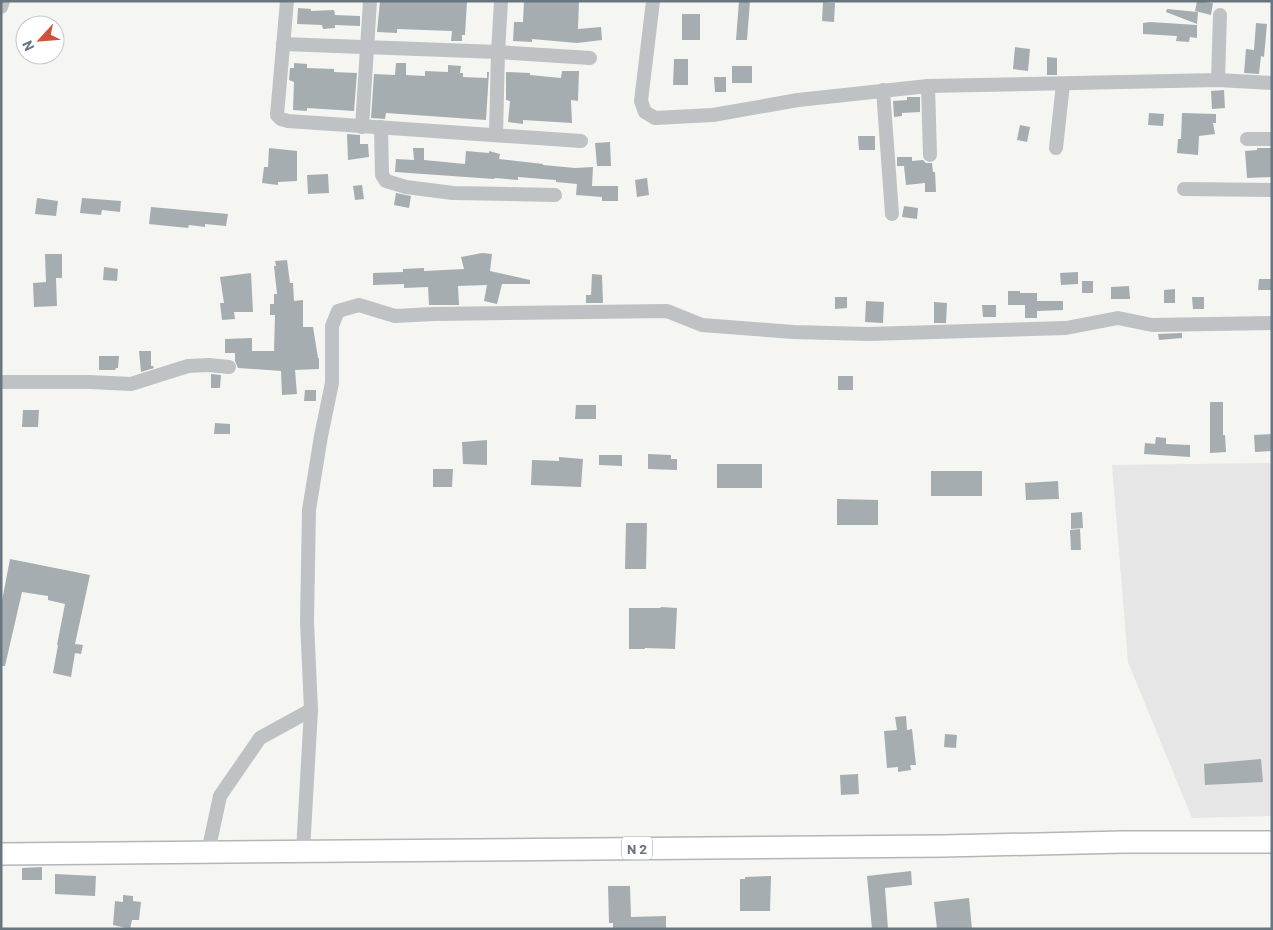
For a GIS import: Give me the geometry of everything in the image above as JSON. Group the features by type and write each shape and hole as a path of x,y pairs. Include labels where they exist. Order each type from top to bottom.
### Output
{"main road":[{"name":"N 2","path":"1,854 1272,842"}],"street":[{"path":"1,7 2,1"},
{"path":"287,1 277,115 281,119 362,127 581,141"},
{"path":"362,127 370,1"},
{"path":"496,135 501,1"},
{"path":"653,1 641,101 645,112 655,118 713,114 798,100 928,86 1218,80 1272,84"},
{"path":"1218,80 1220,14"},
{"path":"283,44 498,52 590,58"},
{"path":"1056,148 1063,84"},
{"path":"928,86 930,155"},
{"path":"884,90 892,214"},
{"path":"381,127 382,175 386,181 406,187 452,193 554,195"},
{"path":"1247,138 1272,139"},
{"path":"1184,189 1272,190"},
{"path":"303,851 311,710 306,621 309,510 332,383 332,326 338,311 360,305 395,316 667,311 702,325 793,332 869,334 1066,328 1118,318 1152,325 1272,324"},
{"path":"1,382 131,384 188,366 209,365 229,367"},
{"path":"208,852 220,796 260,738 311,710"}],"shaded area":[{"path":"1272,463 1272,816 1192,818 1128,662 1112,465"}],"building":[{"path":"380,1 467,1 465,35 462,35 462,41 451,41 452,31 397,29 397,33 377,32"},
{"path":"524,1 579,1 578,29 601,27 602,40 577,43 532,39 532,42 513,41 514,22 523,22"},
{"path":"739,1 750,1 747,40 736,40"},
{"path":"1197,1 1213,3 1211,15 1195,11"},
{"path":"823,2 835,3 834,22 822,21"},
{"path":"298,8 311,9 311,11 334,10 335,15 360,16 360,26 335,25 335,28 323,29 322,25 297,24"},
{"path":"1167,9 1198,12 1197,24 1166,12"},
{"path":"682,14 700,14 700,40 682,40"},
{"path":"1143,23 1197,25 1197,38 1190,37 1189,42 1176,41 1177,36 1143,34"},
{"path":"1256,23 1267,24 1264,57 1261,56 1259,74 1244,73 1246,49 1254,50"},
{"path":"1015,47 1030,49 1028,71 1013,69"},
{"path":"1047,57 1057,58 1057,75 1047,75"},
{"path":"674,59 688,59 688,85 673,85"},
{"path":"294,63 307,64 307,68 334,69 334,72 357,73 354,111 307,108 307,111 293,110 294,82 289,80 290,68 294,68"},
{"path":"396,63 406,63 406,75 425,76 425,71 448,72 448,65 461,66 460,73 463,73 463,77 487,78 487,72 489,72 486,120 386,113 385,119 371,118 374,74 395,75"},
{"path":"732,66 752,66 752,83 732,83"},
{"path":"562,71 579,71 578,101 571,100 572,123 523,120 523,124 508,122 510,101 506,100 506,72 530,73 530,75 561,78"},
{"path":"714,77 726,77 726,92 715,92"},
{"path":"1224,90 1225,108 1212,109 1211,91"},
{"path":"907,97 920,97 920,112 902,113 902,116 894,117 893,101 907,100"},
{"path":"1149,113 1164,114 1163,126 1148,125"},
{"path":"1182,113 1216,114 1216,123 1213,123 1215,134 1199,136 1198,155 1177,153 1178,139 1181,139"},
{"path":"1020,125 1030,127 1027,142 1017,140"},
{"path":"347,134 360,135 360,144 368,144 369,157 348,160"},
{"path":"858,136 875,136 875,150 859,150"},
{"path":"610,142 611,166 597,166 595,143"},
{"path":"269,148 297,151 297,181 278,182 278,185 262,183 264,167 268,167"},
{"path":"413,148 424,148 424,160 465,164 466,151 489,153 489,151 500,154 499,159 575,168 593,167 592,186 618,186 618,201 602,201 602,197 576,195 577,184 556,182 556,180 518,177 518,180 494,179 395,172 396,159 414,160"},
{"path":"1257,148 1272,148 1272,177 1247,178 1245,151 1257,150"},
{"path":"897,157 912,157 912,161 923,160 926,163 932,163 933,172 935,172 936,192 925,192 925,183 906,185 904,166 897,166"},
{"path":"328,174 329,193 308,194 307,175"},
{"path":"647,178 649,195 637,197 635,180"},
{"path":"362,185 364,199 355,200 353,186"},
{"path":"396,193 411,196 409,208 394,205"},
{"path":"37,198 58,201 56,216 35,214"},
{"path":"82,198 121,201 120,212 102,210 101,215 80,213"},
{"path":"904,206 918,208 917,219 902,217"},
{"path":"151,207 228,214 226,226 205,224 205,227 189,225 188,228 149,224"},
{"path":"482,253 492,254 490,271 530,280 530,284 502,284 497,304 484,301 487,285 458,286 459,305 429,305 428,287 404,288 404,284 373,285 373,273 403,272 403,269 424,268 424,271 464,269 461,257"},
{"path":"45,254 62,254 62,278 56,278 57,306 34,307 33,283 46,282"},
{"path":"287,260 290,283 293,283 294,301 303,300 303,327 313,327 319,358 319,369 295,370 297,394 282,395 281,371 238,368 235,361 235,353 225,353 225,339 252,338 252,351 274,351 275,315 270,315 270,304 274,304 274,294 277,294 274,266 276,266 275,261"},
{"path":"104,267 118,269 117,281 103,280"},
{"path":"1078,272 1078,284 1061,285 1060,273"},
{"path":"251,273 253,312 234,312 235,319 222,320 220,303 224,303 220,277"},
{"path":"592,274 602,275 603,303 586,303 586,295 591,295"},
{"path":"1259,279 1272,279 1272,290 1258,290"},
{"path":"1082,281 1093,281 1093,293 1082,293"},
{"path":"1129,286 1130,299 1111,299 1111,287"},
{"path":"1175,289 1175,303 1164,303 1164,290"},
{"path":"1008,291 1037,293 1037,301 1063,301 1063,310 1037,311 1037,318 1025,318 1025,305 1008,305"},
{"path":"835,297 847,297 847,308 835,309"},
{"path":"1192,297 1204,297 1204,309 1193,309"},
{"path":"866,301 884,302 883,323 865,322"},
{"path":"934,302 947,303 946,323 934,323"},
{"path":"982,305 996,305 996,317 983,317"},
{"path":"1182,333 1182,338 1159,340 1158,334"},
{"path":"139,351 151,351 151,366 154,368 141,372"},
{"path":"99,356 119,356 118,368 115,370 99,370"},
{"path":"211,374 221,375 220,388 211,388"},
{"path":"838,376 853,376 853,390 838,390"},
{"path":"305,390 316,390 316,401 304,401"},
{"path":"1210,402 1223,402 1223,435 1225,435 1226,452 1210,453"},
{"path":"576,405 596,405 596,419 575,419"},
{"path":"23,410 39,410 38,427 22,427"},
{"path":"215,423 230,424 230,434 214,434"},
{"path":"1272,434 1272,451 1255,452 1254,435"},
{"path":"1156,437 1166,438 1166,444 1190,445 1190,457 1144,454 1145,443 1155,444"},
{"path":"487,440 487,465 463,464 462,442"},
{"path":"648,454 671,455 671,459 677,459 677,470 648,469"},
{"path":"599,455 622,455 622,466 599,465"},
{"path":"559,457 583,459 581,487 531,485 532,460 559,461"},
{"path":"717,464 762,464 762,488 717,488"},
{"path":"433,469 453,469 452,487 433,487"},
{"path":"931,471 982,471 982,496 931,496"},
{"path":"1058,481 1059,499 1026,500 1025,483"},
{"path":"837,499 878,500 878,525 837,525"},
{"path":"1082,512 1083,528 1071,529 1071,513"},
{"path":"626,523 647,523 646,569 625,569"},
{"path":"1080,529 1081,550 1071,550 1070,530"},
{"path":"10,559 90,575 75,644 83,645 81,654 75,653 71,677 53,673 65,604 48,600 48,596 22,592 5,666 1,666 1,606"},
{"path":"629,608 677,608 675,649 629,649"},
{"path":"906,716 907,730 912,729 916,765 910,765 911,770 898,772 898,767 887,768 884,731 897,730 895,717"},
{"path":"945,734 957,735 956,748 944,747"},
{"path":"1261,759 1263,782 1205,785 1204,764"},
{"path":"858,774 859,794 841,795 840,775"},
{"path":"42,867 42,880 22,880 22,868"},
{"path":"911,871 912,885 885,888 888,929 872,929 867,876"},
{"path":"55,874 96,876 95,896 55,894"},
{"path":"771,876 770,911 740,911 740,879 745,879 745,877"},
{"path":"608,886 630,886 631,917 666,916 666,929 613,929 613,923 609,923"},
{"path":"123,895 133,896 133,901 141,902 139,920 132,920 130,929 113,925 115,901 123,902"},
{"path":"969,898 972,929 937,929 934,902"}]}
